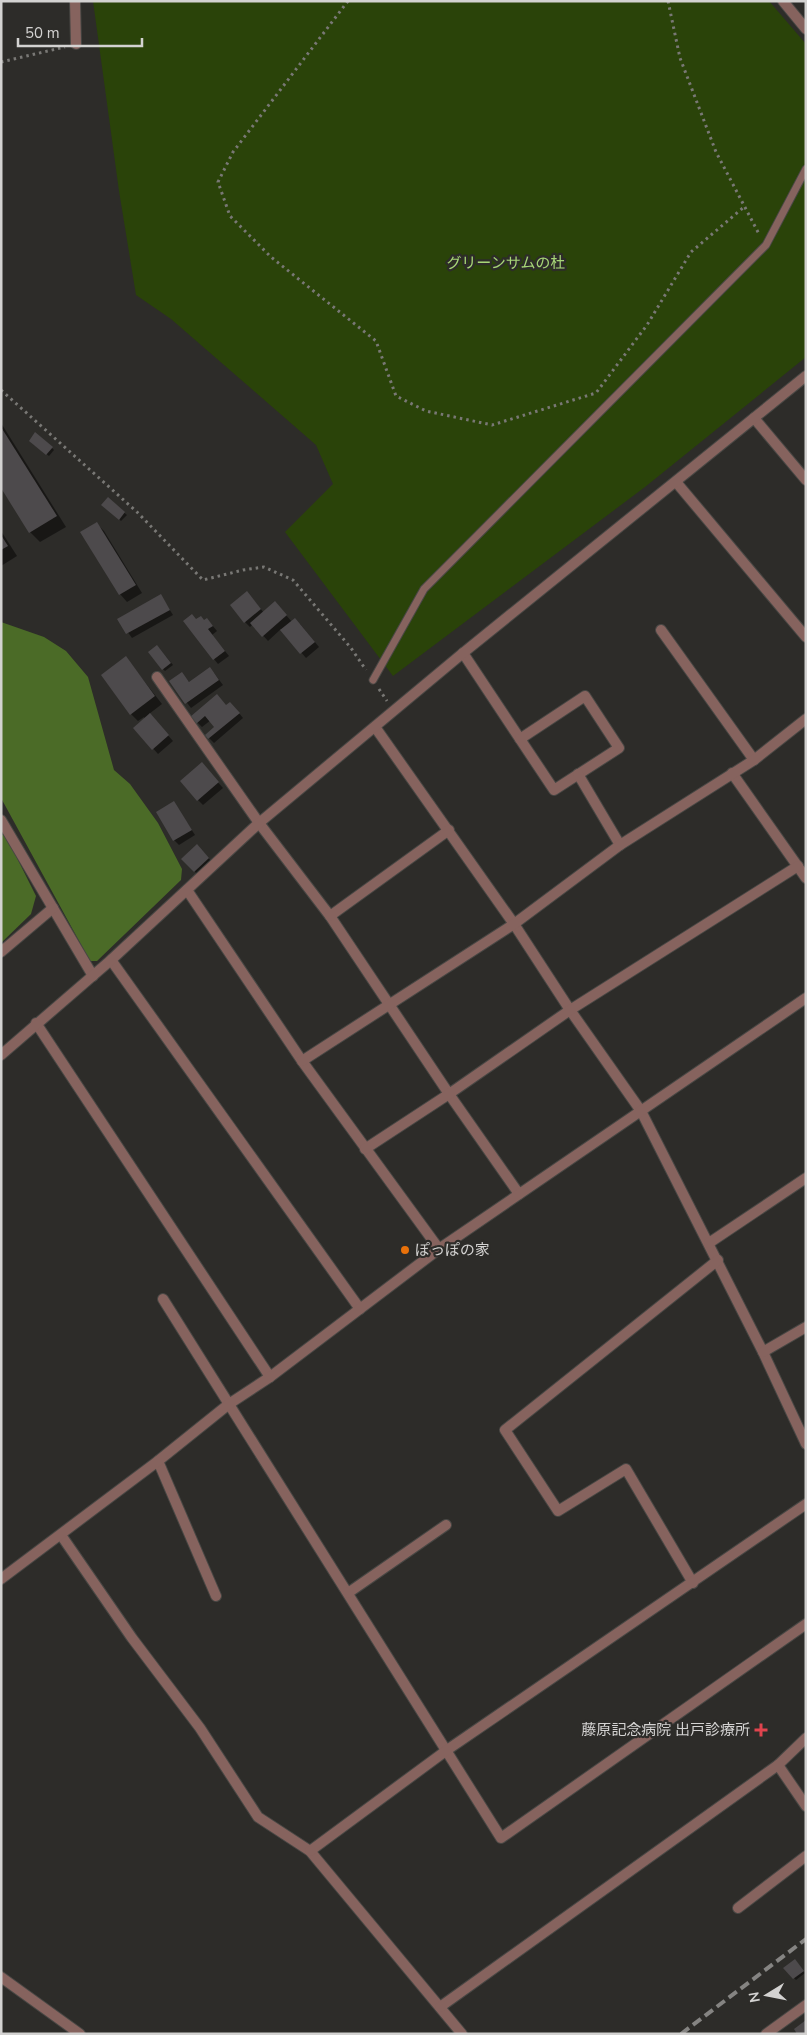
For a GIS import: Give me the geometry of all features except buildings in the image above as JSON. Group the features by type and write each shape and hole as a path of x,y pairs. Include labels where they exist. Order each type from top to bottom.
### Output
{"street":[{"path":"75,1 76,44"},
{"path":"783,1 806,29"},
{"path":"1,1054 112,960 259,823 463,653 806,376"},
{"path":"754,418 806,480"},
{"path":"676,482 806,637"},
{"path":"661,630 754,760"},
{"path":"463,653 520,739 554,790 619,748 585,696 520,739"},
{"path":"156,678 259,823 330,916 449,1094 519,1194"},
{"path":"302,1061 514,924 620,845 754,760 806,719"},
{"path":"375,727 449,830 514,924 570,1010 641,1111 764,1352 804,1438"},
{"path":"732,773 806,878"},
{"path":"578,774 620,845"},
{"path":"1,820 93,976"},
{"path":"330,916 449,830"},
{"path":"365,1149 449,1094 570,1010 798,866"},
{"path":"187,890 302,1061 438,1249"},
{"path":"1,952 53,908"},
{"path":"112,960 360,1309"},
{"path":"1,1580 158,1461 229,1404 270,1377 438,1249 806,998"},
{"path":"36,1023 270,1377"},
{"path":"709,1243 806,1178"},
{"path":"693,1582 626,1469 558,1511 505,1430 718,1260"},
{"path":"163,1299 501,1838 806,1624"},
{"path":"764,1352 806,1327"},
{"path":"158,1461 216,1596"},
{"path":"310,1851 447,1750 806,1504"},
{"path":"348,1593 446,1525"},
{"path":"61,1535 132,1638 200,1728 258,1817 310,1851 462,2034"},
{"path":"440,2007 778,1765 806,1738"},
{"path":"778,1765 806,1806"},
{"path":"738,1908 806,1856"},
{"path":"1,1977 80,2034"},
{"path":"766,2034 806,2005"}],"lane":[{"path":"373,680 424,589 766,245 806,169"}],"path":[{"path":"348,1 233,152 218,182 230,216 271,257 376,341 396,396 426,411 492,425 596,393 647,325 691,252 744,207"},
{"path":"668,1 680,58 716,152 766,245"},
{"path":"1,62 76,44"},
{"path":"1,390 138,512 203,580 264,567 293,580 350,648 394,710"}],"green space":[{"name":"グリーンサムの杜","path":"93,1 769,1 806,44 806,357 645,487 393,676 285,532 333,484 316,445 171,319 136,295 119,191"},
{"path":"1,622 44,637 66,651 88,677 114,770 130,784 158,823 182,869 181,880 97,961 90,961 1,798"},
{"path":"1,834 6,836 36,896 31,914 1,943"}],"railway":[{"path":"681,2034 806,1939"}],"place":[{"name":"ぽっぽの家","path":"405,1250"},
{"name":"藤原記念病院 出戸診療所","path":"761,1730"}]}
